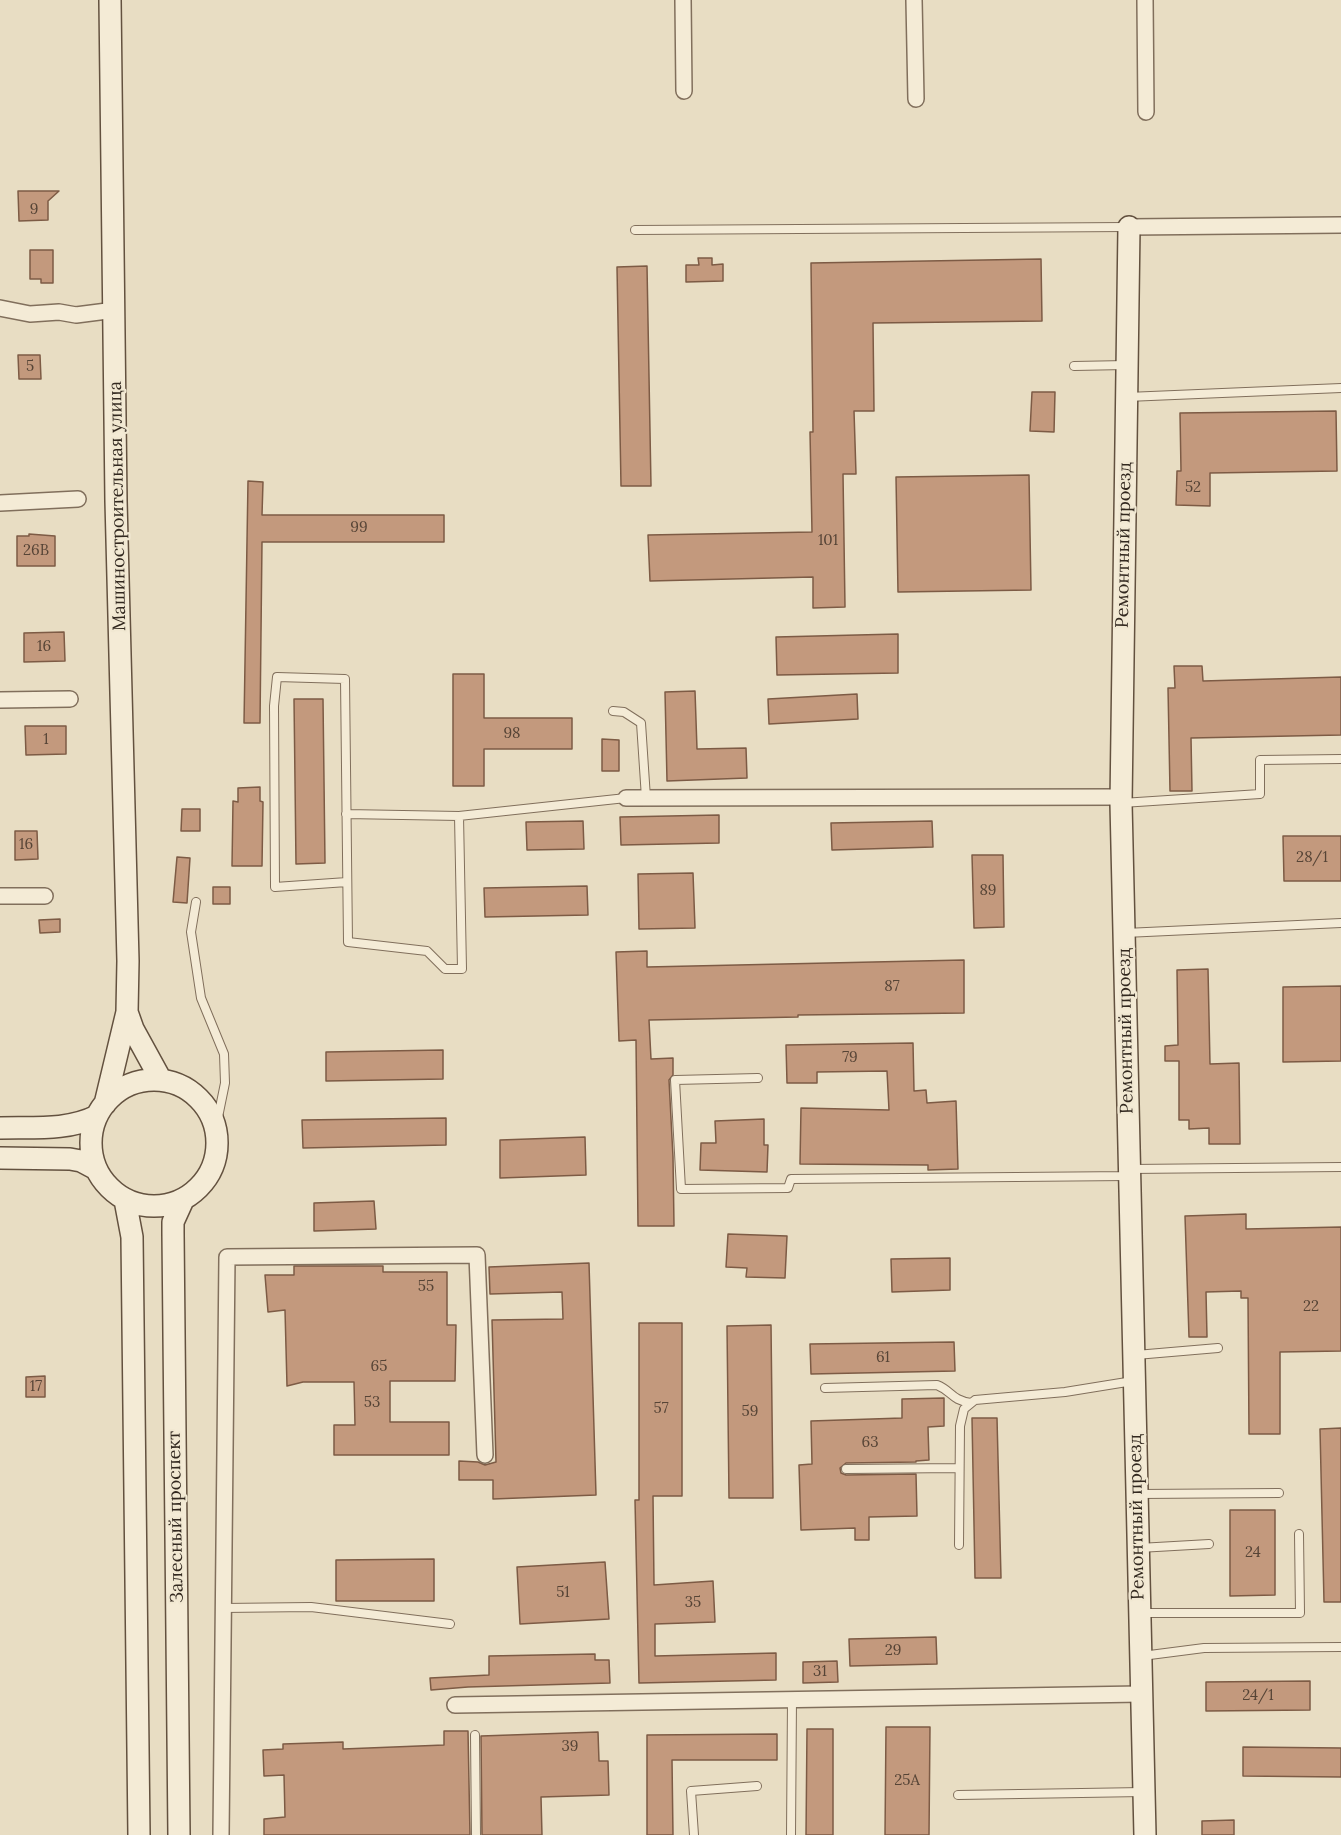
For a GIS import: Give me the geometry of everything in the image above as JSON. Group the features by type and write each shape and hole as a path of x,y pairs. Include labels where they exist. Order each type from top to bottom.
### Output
{"street":[{"name":"Машиностроительная улица","path":"101,1110 127,1012 116,501 110,0"},
{"path":"683,0 684,91"},
{"path":"914,0 916,99"},
{"path":"1145,0 1146,112"},
{"path":"1130,227 1341,225"},
{"name":"Ремонтный проезд","path":"1130,227 1120,800 1145,1835"},
{"path":"0,308 30,314 59,312 76,315 115,310"},
{"path":"0,503 78,499"},
{"path":"0,700 70,699"},
{"path":"626,798 1120,800"},
{"path":"0,896 45,896"},
{"name":"Машиностроительная улица","path":"127,1012 133,1029 161,1080"},
{"path":"0,1128 64,1127 85,1122 101,1110 115,1093 128,1085 142,1081 161,1080 180,1085 196,1095 209,1110 216,1127 218,1149 212,1170 200,1188 183,1200 164,1206 144,1206 125,1200 103,1181 96,1169 91,1152 92,1134 101,1110"},
{"path":"0,1158 70,1159 81,1161 96,1169"},
{"path":"125,1200 132,1237 139,1835"},
{"name":"Залесный проспект","path":"179,1835 173,1233 175,1216 183,1200"},
{"path":"221,1835 227,1257 477,1255 484,1455"},
{"path":"455,1705 1141,1694"}],"lane":[{"path":"635,230 1130,227"},
{"path":"1074,366 1126,365"},
{"path":"1126,397 1341,388"},
{"path":"347,882 275,887 274,706 277,677 345,679 348,942 427,951 446,969 462,969 459,816"},
{"path":"613,711 624,712 641,723 646,798"},
{"path":"1120,800 1260,794 1260,760 1341,759"},
{"path":"346,814 459,816 626,798"},
{"path":"196,902 191,932 201,998 224,1054 225,1083 216,1127"},
{"path":"1124,934 1341,923"},
{"path":"758,1078 675,1080 681,1189 788,1188 791,1179 1341,1167"},
{"path":"1134,1355 1218,1348"},
{"path":"959,1545 960,1426 964,1409 975,1400 1065,1392 1134,1380"},
{"path":"825,1388 937,1385 945,1388 959,1402 971,1403"},
{"path":"846,1468 959,1468"},
{"path":"1137,1494 1279,1493"},
{"path":"1139,1613 1300,1613 1299,1534"},
{"path":"1138,1548 1209,1544"},
{"path":"223,1608 311,1607 450,1624"},
{"path":"1140,1656 1204,1647 1341,1647"},
{"path":"791,1835 792,1699"},
{"path":"475,1735 476,1835"},
{"path":"694,1835 691,1791 757,1786"},
{"path":"958,1796 1144,1792"}],"building":[{"path":"18,191 59,191 48,201 48,220 19,221"},
{"path":"30,250 53,250 53,283 41,283 41,279 30,279"},
{"path":"698,258 712,258 712,265 723,264 723,281 686,282 686,265 699,265"},
{"path":"1041,259 1042,321 873,323 874,411 854,411 856,474 843,474 845,607 813,608 813,577 650,581 648,535 812,532 811,263"},
{"path":"647,266 651,486 621,486 617,267"},
{"path":"18,355 40,355 41,379 19,379"},
{"path":"1032,392 1055,392 1054,432 1030,431"},
{"path":"1336,411 1337,471 1210,473 1210,506 1176,505 1177,471 1181,471 1180,413"},
{"path":"1029,475 1031,590 898,592 896,477"},
{"path":"248,481 263,482 262,515 444,515 444,542 262,542 260,723 244,723"},
{"path":"29,534 55,536 55,566 17,566 17,536 29,536"},
{"path":"64,632 65,661 24,662 24,633"},
{"path":"898,634 898,673 777,675 776,637"},
{"path":"1174,666 1202,666 1203,681 1341,677 1341,735 1191,738 1192,791 1170,791 1168,688 1175,688"},
{"path":"453,674 484,674 484,718 572,718 572,749 484,749 484,786 453,786"},
{"path":"695,691 697,749 746,748 747,778 667,781 665,692"},
{"path":"857,694 858,719 769,724 768,699"},
{"path":"294,699 323,699 325,863 296,864"},
{"path":"25,726 66,726 66,754 26,755"},
{"path":"602,739 619,740 619,771 602,771"},
{"path":"260,787 260,801 263,802 262,866 232,866 233,801 238,802 238,788"},
{"path":"182,809 200,809 200,831 181,831"},
{"path":"719,815 719,843 621,845 620,817"},
{"path":"583,821 584,849 527,850 526,822"},
{"path":"932,821 933,847 832,850 831,823"},
{"path":"15,831 37,831 38,859 15,860"},
{"path":"1283,836 1341,836 1341,881 1284,881"},
{"path":"972,855 1003,855 1004,927 974,928"},
{"path":"177,857 190,858 187,903 173,902"},
{"path":"693,873 695,928 639,929 638,874"},
{"path":"587,886 588,915 485,917 484,888"},
{"path":"213,887 230,887 230,904 213,904"},
{"path":"60,919 60,932 40,933 39,920"},
{"path":"647,951 647,967 964,960 964,1013 649,1020 651,1059 673,1058 673,1075 669,1080 674,1226 638,1226 636,1040 619,1041 616,952"},
{"path":"1208,969 1210,1064 1239,1063 1240,1144 1209,1144 1209,1128 1189,1129 1189,1120 1179,1120 1179,1061 1165,1061 1165,1046 1178,1045 1177,970"},
{"path":"1341,986 1341,1061 1283,1062 1283,987"},
{"path":"913,1043 914,1091 926,1090 927,1103 956,1101 958,1169 928,1170 928,1165 800,1164 801,1108 889,1110 887,1071 817,1072 817,1083 787,1083 786,1045"},
{"path":"443,1050 443,1079 326,1081 326,1052"},
{"path":"446,1118 446,1145 303,1148 302,1120"},
{"path":"764,1119 764,1145 768,1145 767,1172 700,1170 701,1143 716,1143 715,1121"},
{"path":"585,1137 586,1175 500,1178 500,1140"},
{"path":"374,1201 376,1229 314,1231 314,1203"},
{"path":"1246,1214 1246,1229 1341,1227 1341,1351 1280,1352 1280,1434 1249,1434 1248,1298 1241,1298 1241,1291 1206,1292 1207,1337 1189,1337 1185,1216"},
{"path":"728,1234 787,1236 785,1278 746,1277 747,1268 726,1267"},
{"path":"950,1258 950,1290 892,1292 891,1259"},
{"path":"589,1263 596,1495 493,1499 493,1480 459,1480 459,1461 478,1462 485,1465 496,1462 492,1320 563,1319 562,1292 490,1294 489,1267"},
{"path":"294,1266 383,1266 383,1272 447,1272 447,1325 456,1325 455,1381 390,1381 390,1422 449,1422 449,1455 334,1455 334,1425 355,1425 354,1382 303,1382 287,1386 285,1310 268,1312 265,1275 294,1275"},
{"path":"639,1323 682,1323 682,1496 653,1496 654,1585 713,1581 715,1622 655,1624 655,1656 776,1653 776,1680 639,1683 635,1500 639,1500"},
{"path":"771,1325 773,1498 729,1498 727,1326"},
{"path":"954,1342 955,1371 811,1374 810,1344"},
{"path":"45,1376 45,1397 26,1397 26,1377"},
{"path":"944,1398 944,1426 928,1427 929,1460 846,1463 840,1468 841,1473 846,1475 916,1474 917,1516 869,1517 869,1540 855,1540 855,1528 801,1530 799,1465 812,1464 811,1421 902,1418 902,1399"},
{"path":"972,1418 997,1418 1001,1578 975,1578"},
{"path":"1341,1428 1341,1602 1324,1602 1320,1429"},
{"path":"1230,1510 1275,1510 1275,1595 1230,1596"},
{"path":"434,1559 434,1601 336,1601 336,1560"},
{"path":"605,1562 609,1619 520,1624 517,1567"},
{"path":"936,1637 937,1664 850,1666 849,1639"},
{"path":"595,1654 595,1660 609,1660 610,1683 431,1690 430,1678 489,1675 489,1656"},
{"path":"837,1661 838,1682 803,1683 803,1662"},
{"path":"1310,1681 1310,1710 1206,1711 1206,1682"},
{"path":"886,1727 930,1727 929,1835 885,1835"},
{"path":"807,1729 833,1729 833,1835 806,1835"},
{"path":"444,1731 468,1731 470,1835 264,1835 264,1819 285,1817 284,1775 264,1776 263,1750 283,1749 283,1744 343,1742 343,1749 444,1745"},
{"path":"598,1732 599,1761 608,1761 609,1795 541,1797 542,1835 482,1835 481,1736"},
{"path":"777,1734 777,1760 672,1760 673,1835 647,1835 647,1735"},
{"path":"1243,1747 1341,1748 1341,1777 1243,1776"},
{"path":"1234,1820 1234,1835 1202,1835 1202,1821"}]}
